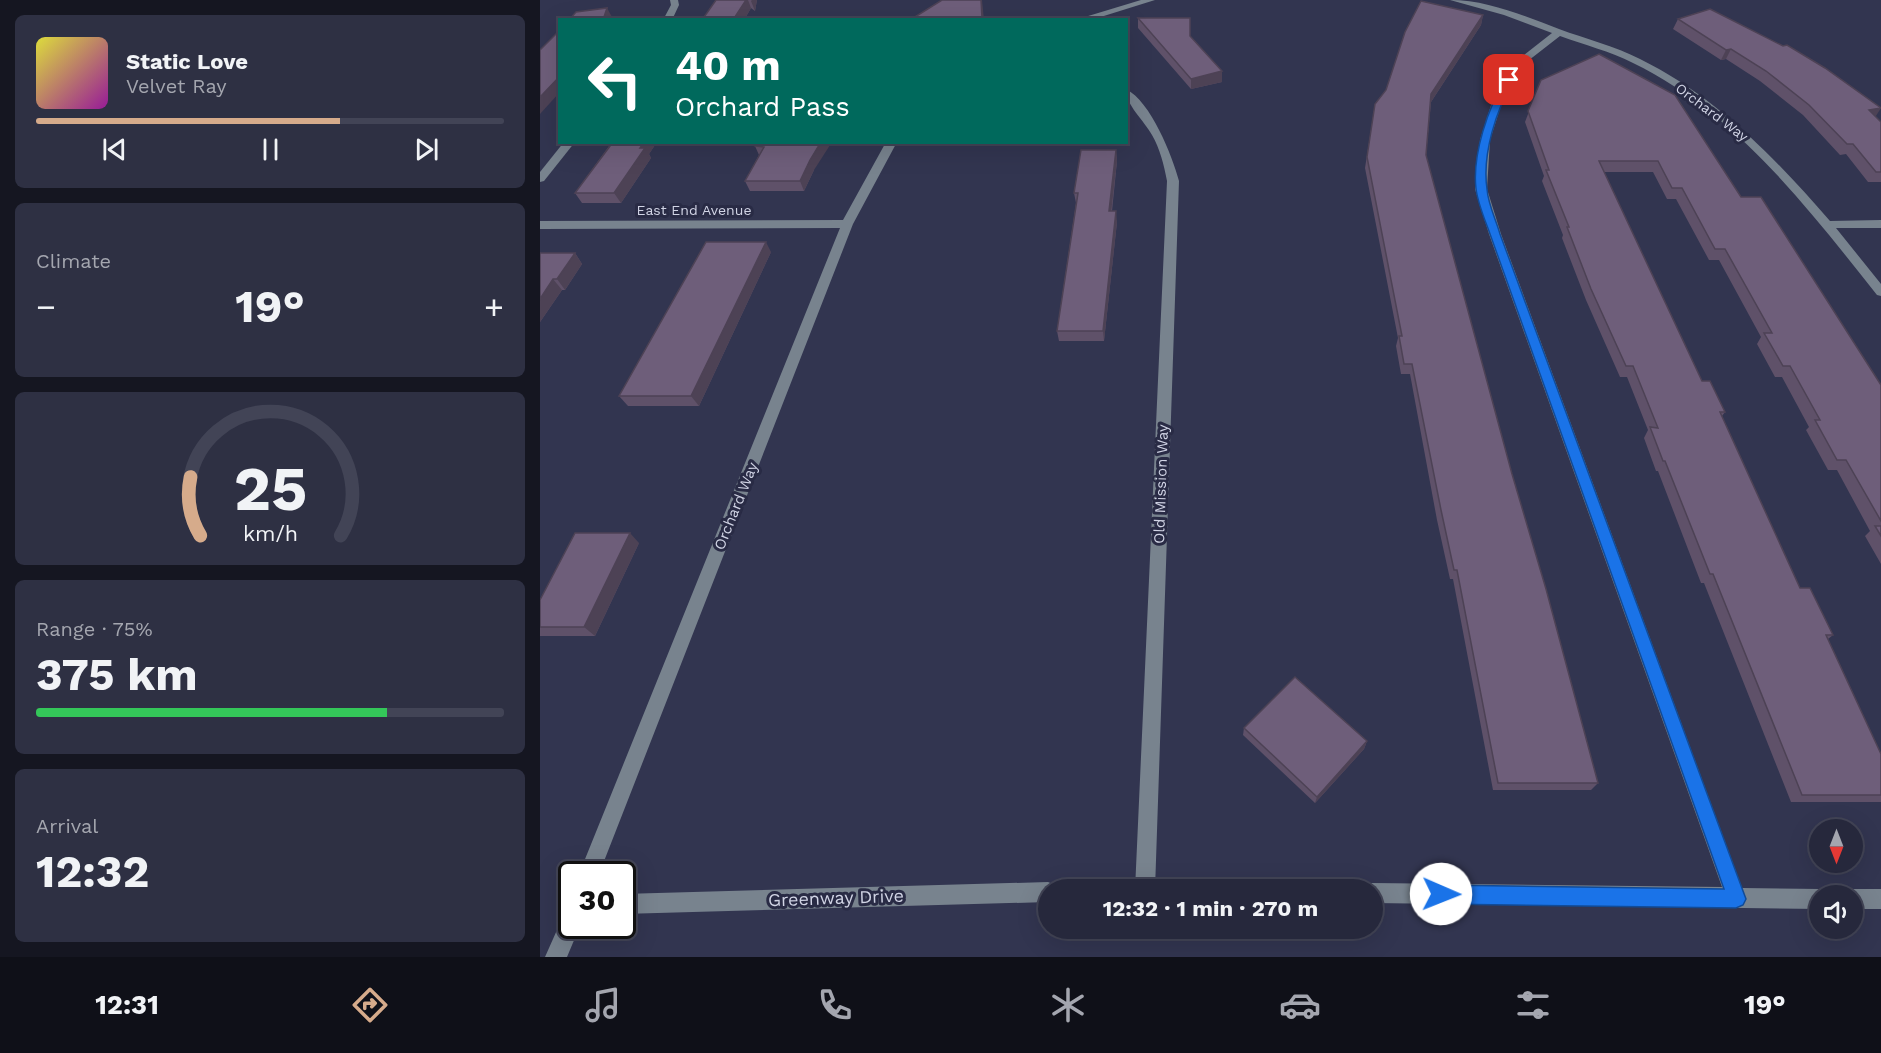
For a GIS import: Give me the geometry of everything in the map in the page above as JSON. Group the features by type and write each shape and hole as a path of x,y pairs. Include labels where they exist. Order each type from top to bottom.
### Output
{"street":[{"path":"668,18 675,5 674,0"},
{"path":"1086,18 1150,0"},
{"name":"Orchard Way","path":"1454,0 1514,14 1596,44 1639,62 1683,87 1761,149 1881,292"},
{"path":"1559,32 1520,62 1498,99 1485,140 1481,189 1495,234 1736,899"},
{"name":"Old Mission Way","path":"1128,94 1155,127 1169,159 1173,181 1145,879"},
{"path":"540,179 568,144"},
{"name":"Orchard Way","path":"595,861 847,224 891,144"},
{"name":"East End Avenue","path":"540,225 847,224"},
{"path":"1827,225 1881,224"},
{"name":"Greenway Drive","path":"636,904 1038,892"},
{"path":"1383,893 1809,899"},
{"path":"1863,899 1881,899"},
{"path":"556,957 564,939"}],"building":[{"path":"716,0 746,0 734,18 703,18"},
{"path":"942,0 981,0 982,18 913,18"},
{"path":"1421,1 1483,15 1431,94 1426,155 1598,783 1498,783 1457,570 1454,570 1412,364 1404,364 1399,336 1402,336 1367,157 1375,104 1386,90 1405,32"},
{"path":"607,8 604,18 571,18 576,12"},
{"path":"1710,9 1783,46 1787,45 1825,68 1881,108 1869,110 1881,122 1881,172 1876,172 1853,144 1847,144 1809,105 1766,71 1731,49 1726,50 1678,19"},
{"path":"1138,18 1190,18 1190,36 1222,71 1191,79"},
{"path":"558,32 558,78 540,97 540,50"},
{"path":"1599,54 1675,95 1741,197 1761,197 1881,385 1881,521 1846,460 1837,460 1815,420 1820,420 1790,366 1783,366 1764,333 1772,333 1725,249 1715,249 1682,188 1672,188 1658,161 1599,161 1702,381 1710,381 1725,412 1720,412 1800,588 1810,588 1833,635 1826,635 1881,754 1881,795 1802,795 1713,574 1710,574 1665,461 1663,461 1650,427 1658,428 1633,366 1626,366 1591,289 1567,227 1569,227 1546,170 1549,170 1528,111 1541,80"},
{"path":"612,144 643,144 640,148 645,148 614,193 575,193"},
{"path":"756,144 820,144 800,181 745,181 764,147 755,146"},
{"path":"1081,150 1116,150 1109,211 1116,211 1103,331 1057,331 1078,193 1074,193"},
{"path":"706,242 766,242 691,396 619,396"},
{"path":"540,253 575,253 540,299"},
{"path":"1875,526 1881,526 1881,536"},
{"path":"575,533 630,533 584,627 540,627 540,600"},
{"path":"1295,677 1367,741 1317,797 1244,728"}],"route":[{"path":"1441,894 1736,899 1495,234 1481,189 1485,140 1498,99 1509,80"}]}
